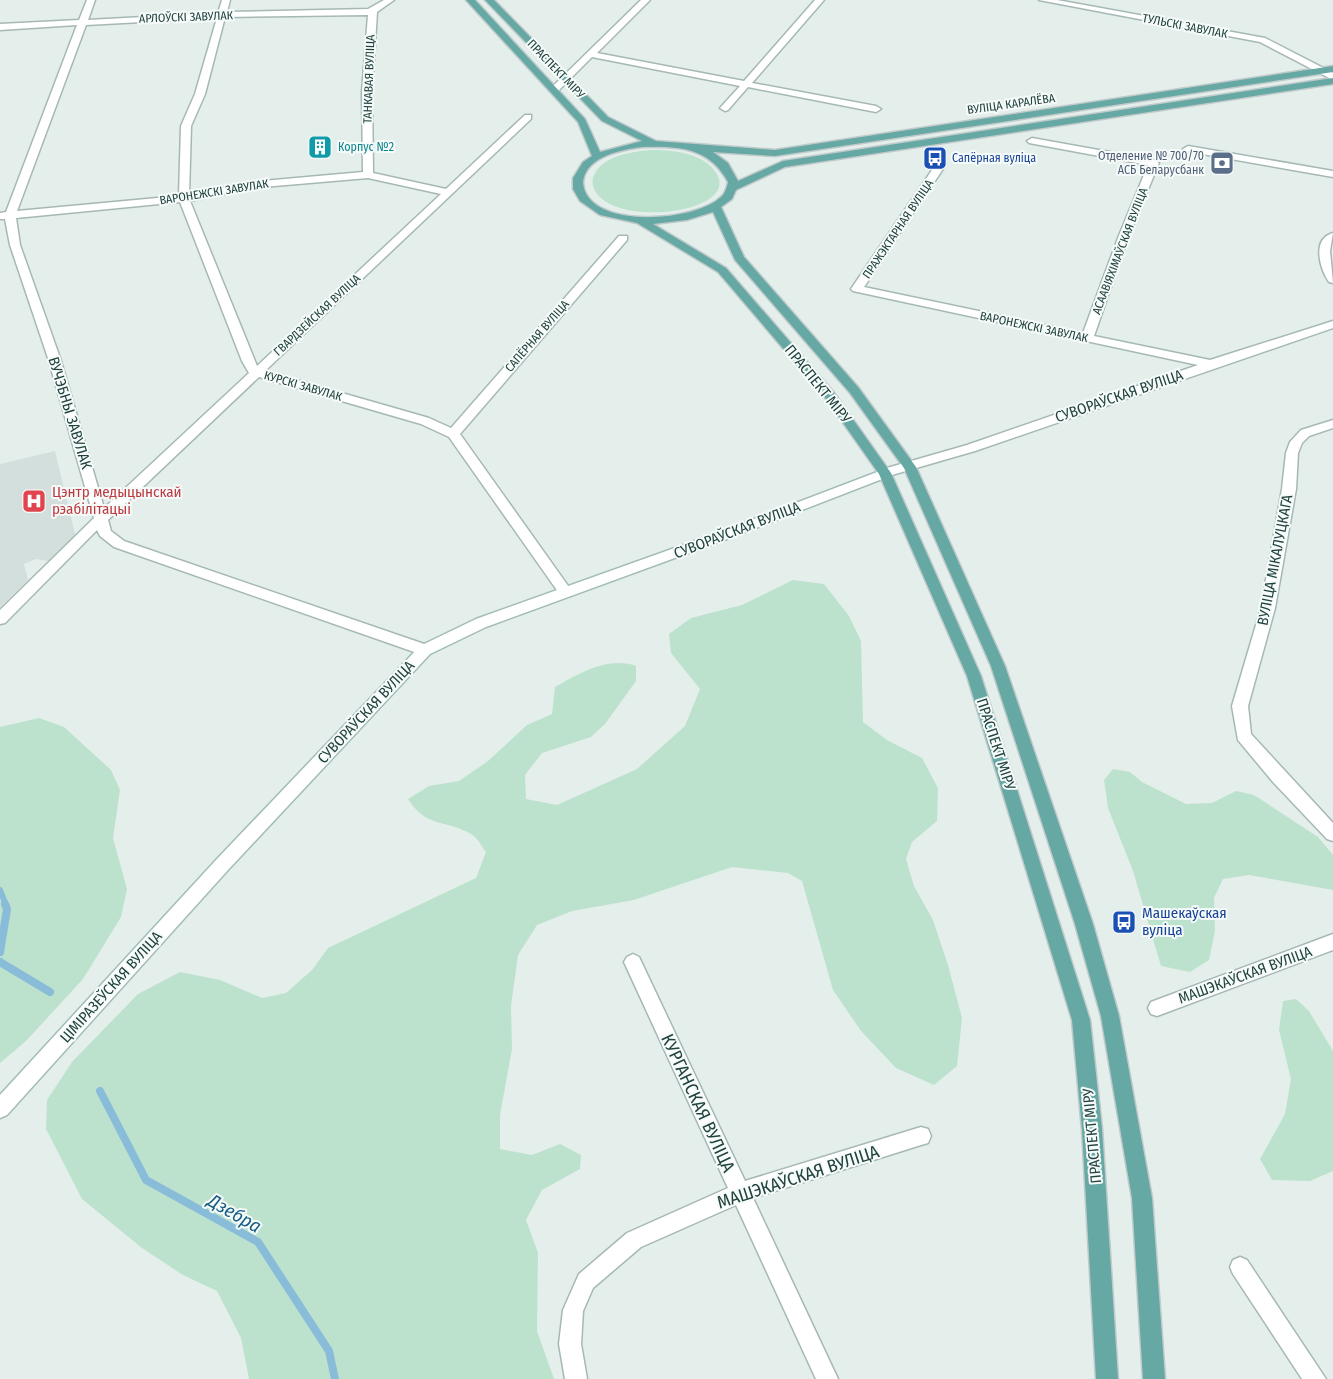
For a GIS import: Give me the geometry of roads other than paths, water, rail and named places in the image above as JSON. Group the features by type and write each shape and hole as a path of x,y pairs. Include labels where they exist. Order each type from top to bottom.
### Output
{"main road":[{"name":"ПРАСПЕКТ МІРУ","path":"470,0 582,121 597,157"},
{"name":"ПРАСПЕКТ МІРУ","path":"489,0 605,119 655,143"},
{"name":"ВУЛІЦА КАРАЛЁВА","path":"692,148 775,153 1333,69"},
{"name":"ВУЛІЦА КАРАЛЁВА","path":"732,188 783,164 1333,81"},
{"name":"ПРАСПЕКТ МІРУ","path":"655,143 692,148 713,156 727,168 732,181 732,188 729,194 716,206 682,219 641,221 604,212 586,201 578,188 579,175 589,162 617,148 655,143"},
{"name":"ПРАСПЕКТ МІРУ","path":"716,206 739,258 854,390 910,467 998,666 1084,924 1110,1016 1142,1198 1154,1379"},
{"name":"ПРАСПЕКТ МІРУ","path":"641,221 722,270 831,397 885,473 974,676 1062,954 1080,1020 1092,1128 1107,1379"}],"street":[{"path":"5,215 91,0"},
{"name":"КУРСКІ ЗАВУЛАК","path":"226,0 200,94 186,126 184,200 243,350 255,372 425,421 453,434 566,593"},
{"path":"373,11 390,0"},
{"path":"554,90 646,0"},
{"path":"725,108 820,0"},
{"name":"ТУЛЬСКІ ЗАВУЛАК","path":"1043,0 1262,40 1277,46 1333,77"},
{"name":"АРЛОЎСКІ ЗАВУЛАК","path":"0,27 83,21 222,15 373,11"},
{"name":"ТАНКАВАЯ ВУЛІЦА","path":"368,175 367,92 373,11"},
{"path":"590,54 876,108"},
{"name":"ГВАРДЗЕЙСКАЯ ВУЛІЦА","path":"0,619 102,518 255,372 528,117"},
{"name":"АСААВІЯХІМАЎСКАЯ ВУЛІЦА","path":"1032,140 1154,163 1123,238 1087,338"},
{"path":"1188,149 1333,174"},
{"name":"ПРАЖЭКТАРНАЯ ВУЛІЦА","path":"857,289 938,169"},
{"path":"368,175 448,192"},
{"name":"ВАРОНЕЖСКІ ЗАВУЛАК","path":"5,215 184,200 224,189 252,184 368,175"},
{"name":"ВУЧЭБНЫ ЗАВУЛАК","path":"5,215 54,358 105,532 119,544 425,650"},
{"path":"1333,236 1329,239 1325,250 1326,269 1333,280"},
{"name":"САПЁРНАЯ ВУЛІЦА","path":"453,434 623,238"},
{"name":"ВАРОНЕЖСКІ ЗАВУЛАК","path":"857,289 1211,364"},
{"name":"СУВОРАЎСКАЯ ВУЛІЦА","path":"222,865 425,650 481,623 730,533 885,473 910,467 1333,324"},
{"name":"ВУЛІЦА МІКАЛУЦКАГА","path":"1333,424 1305,433 1296,442 1292,454 1289,489 1268,608 1240,706 1243,736 1278,778 1333,834"},
{"name":"ЦІМІРАЗЕЎСКАЯ ВУЛІЦА","path":"0,1108 222,865"},
{"name":"МАШЭКАЎСКАЯ ВУЛІЦА","path":"1157,1008 1333,942"},
{"name":"КУРГАНСКАЯ ВУЛІЦА","path":"633,962 827,1379"},
{"name":"МАШЭКАЎСКАЯ ВУЛІЦА","path":"576,1379 570,1344 573,1310 586,1282 634,1240 739,1193 921,1136"},
{"path":"1240,1267 1315,1379"}],"waterway":[{"name":"Дзебра","path":"0,890 6,905"},
{"name":"Дзебра","path":"0,952 7,909 5,904"},
{"name":"Дзебра","path":"0,962 50,992"},
{"name":"Дзебра","path":"100,1091 146,1180 258,1242 329,1351 335,1379"}],"place":[{"name":"Корпус №2","path":"320,147"},
{"name":"Сапёрная вуліца","path":"935,158"},
{"name":"Отделение № 700/70 АСБ Беларусбанк","path":"1222,163"},
{"name":"Цэнтр медыцынскай рэабілітацыі","path":"34,501"},
{"name":"Машекаўская вуліца","path":"1124,922"}]}
